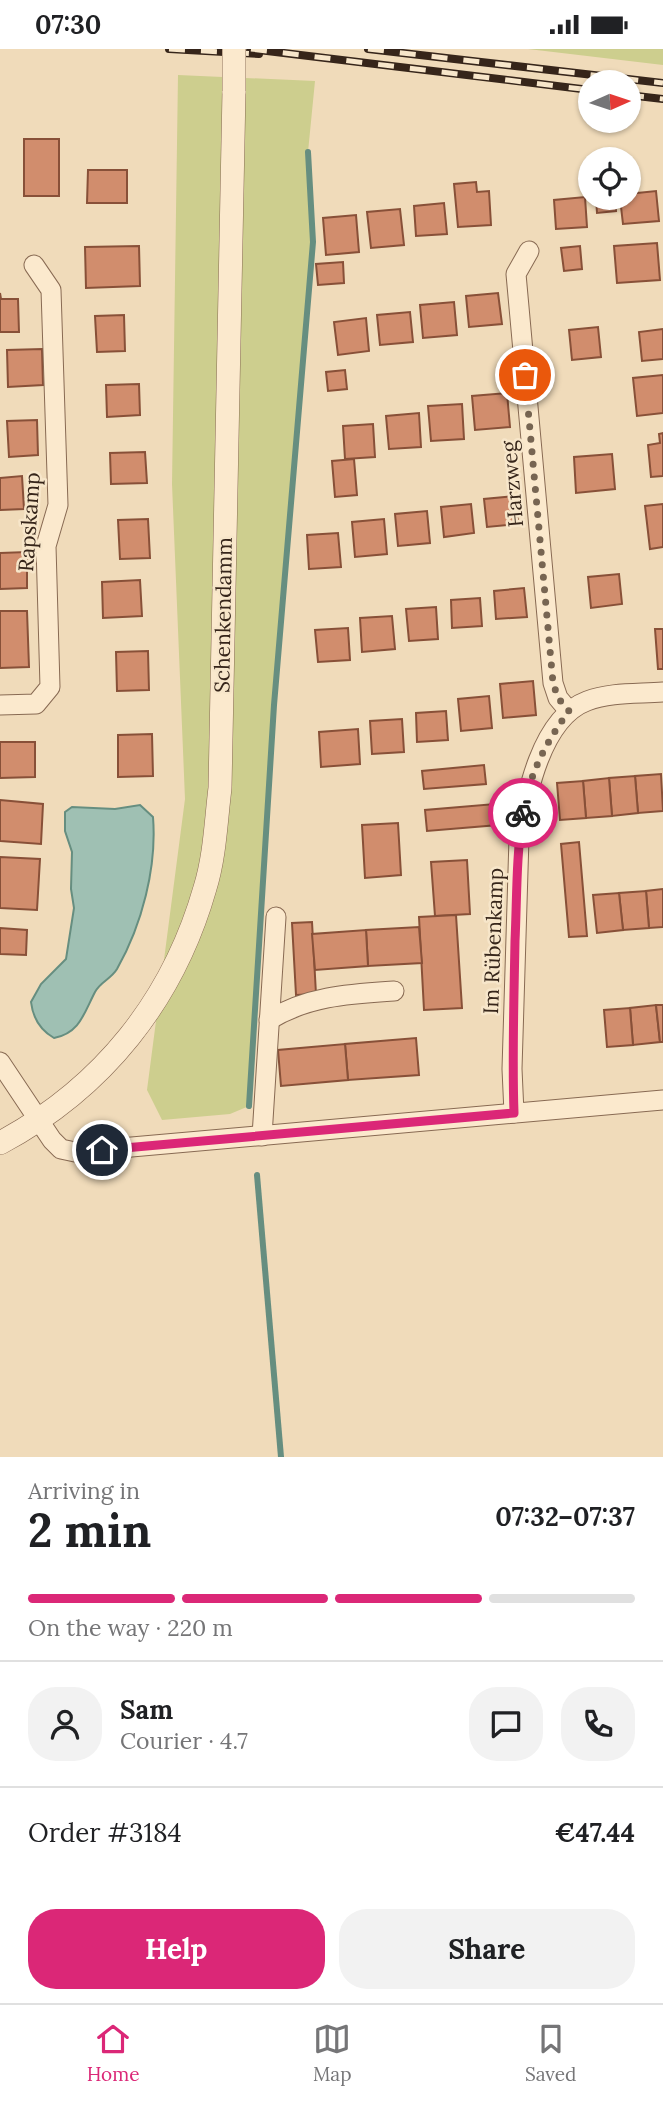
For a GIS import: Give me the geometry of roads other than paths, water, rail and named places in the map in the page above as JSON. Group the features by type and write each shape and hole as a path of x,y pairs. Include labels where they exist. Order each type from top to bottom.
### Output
{"street":[{"name":"Schenkendamm","path":"0,1143 39,1121 88,1080 136,1030 158,1000 176,966 206,887 220,787 234,49"},
{"name":"Harzweg","path":"529,251 516,274 553,683 558,698 569,711"},
{"name":"Rapskamp","path":"0,705 36,703 50,687 46,547 58,505 51,290 34,265"},
{"path":"569,711 585,701 663,691"},
{"name":"Im Rübenkamp","path":"514,1113 512,1069 519,838 533,774 550,737 569,711"},
{"path":"262,1136 276,917"},
{"path":"269,1020 291,1007 324,997 394,991"},
{"path":"0,1062 51,1140 61,1149 75,1152 663,1100"}],"waterway":[{"path":"249,1106 274,705 313,242 308,152"},
{"path":"257,1175 281,1457"}],"railway":[{"path":"169,49 259,54"},
{"path":"251,49 578,89"},
{"path":"368,49 663,83"},
{"path":"641,96 663,99"}]}
